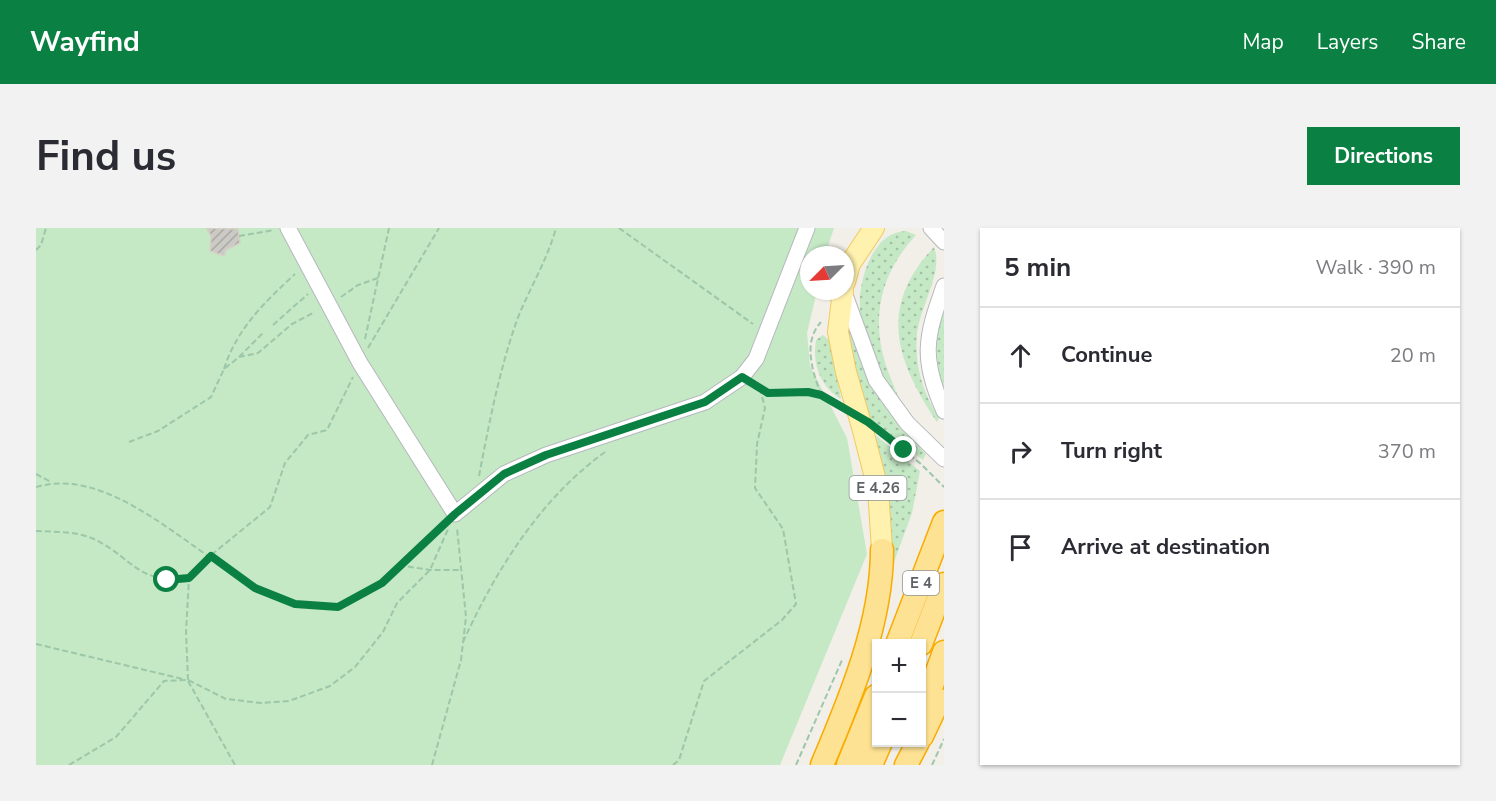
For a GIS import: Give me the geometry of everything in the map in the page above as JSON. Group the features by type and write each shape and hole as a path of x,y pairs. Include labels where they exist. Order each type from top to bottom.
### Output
{"highway":[{"name":"E 4","path":"899,639 944,522"},
{"name":"E 4.26","path":"822,765 866,641 880,588 882,550"},
{"name":"E 4","path":"923,639 944,584"},
{"path":"926,721 942,674 944,652"},
{"path":"926,704 942,674"},
{"path":"848,765 872,706"},
{"path":"871,765 879,747"},
{"path":"900,765 907,747"},
{"path":"906,765 915,747"}],"main road":[{"path":"854,258 874,229"},
{"name":"E 4.26","path":"842,300 838,332 846,372 878,489 882,550"}],"street":[{"path":"284,229 301,254 360,363 455,514 504,474 546,455 705,402 742,377 756,359 807,228"},
{"path":"931,228 944,242"},
{"path":"944,286 929,327 927,356 932,383 944,411"},
{"path":"846,300 876,380 908,423 944,459"}],"path":[{"path":"36,250 41,245 46,228"},
{"path":"360,363 389,228"},
{"path":"36,531 80,534 98,541 146,575 167,580 189,578 211,556 270,507 285,463 308,435 327,430 334,411 360,363 439,228"},
{"path":"478,480 495,395 517,320 550,250 556,228"},
{"path":"619,228 765,332"},
{"path":"239,236 284,229"},
{"path":"129,442 158,431 211,397 224,369 230,348 256,310 295,274 301,254"},
{"path":"240,357 258,353 292,324 328,305 358,285 378,278"},
{"path":"273,325 318,286"},
{"path":"821,395 813,374 810,350 814,330 824,320"},
{"path":"224,369 240,357 263,333"},
{"path":"742,377 760,389 777,395 808,392 821,395 859,418 921,464 944,487"},
{"path":"673,765 679,760 704,681 782,620 796,604 783,529 755,488 757,444 765,408 760,389"},
{"path":"463,642 509,557 546,505 587,465 612,446"},
{"path":"36,474 51,482 93,489 126,503 211,556 255,588 295,604 338,607 382,583 455,514"},
{"path":"36,487 51,482"},
{"path":"36,644 188,680 238,702 289,701 330,686 355,667 383,632 397,603 430,570 455,514"},
{"path":"432,765 461,660 466,617 463,570 455,514"},
{"path":"399,565 430,570 463,570"},
{"path":"189,578 186,632 188,680 235,765"},
{"path":"796,765 845,653"},
{"path":"69,765 116,737 164,681 188,680"},
{"path":"932,765 944,739"}],"green space":[{"path":"36,228 834,228 828,246 800,246 800,300 815,300 807,333 810,366 847,438 867,554 780,765 36,765"},
{"path":"906,231 916,235 903,251 885,285 879,321 884,359 900,401 914,419 912,421 885,385 875,365 866,344 861,323 860,301 863,279 874,252 881,242 890,236"},
{"path":"934,247 936,268 934,279 919,324 916,346 918,368 928,399 939,418 937,422 911,377 903,355 899,333 899,312 905,291 916,269"},
{"path":"944,312 944,389 938,370 936,350 938,331"},
{"path":"851,329 861,362 870,379 891,412 926,454 923,460 869,418 851,360 848,330"},
{"path":"823,335 832,343 841,399 828,388 819,374 815,349 816,340"},
{"path":"874,434 920,471 912,513 891,570 890,505"}],"building":[{"path":"206,228 238,229 240,243 226,250 224,256 210,251 211,236"}],"route":[{"path":"167,580 189,578 194,570 211,556 255,588 295,604 338,607 382,583 455,514 504,474 546,455 705,402 742,377 768,393 777,395 808,392 821,395 868,422 904,450"}]}
